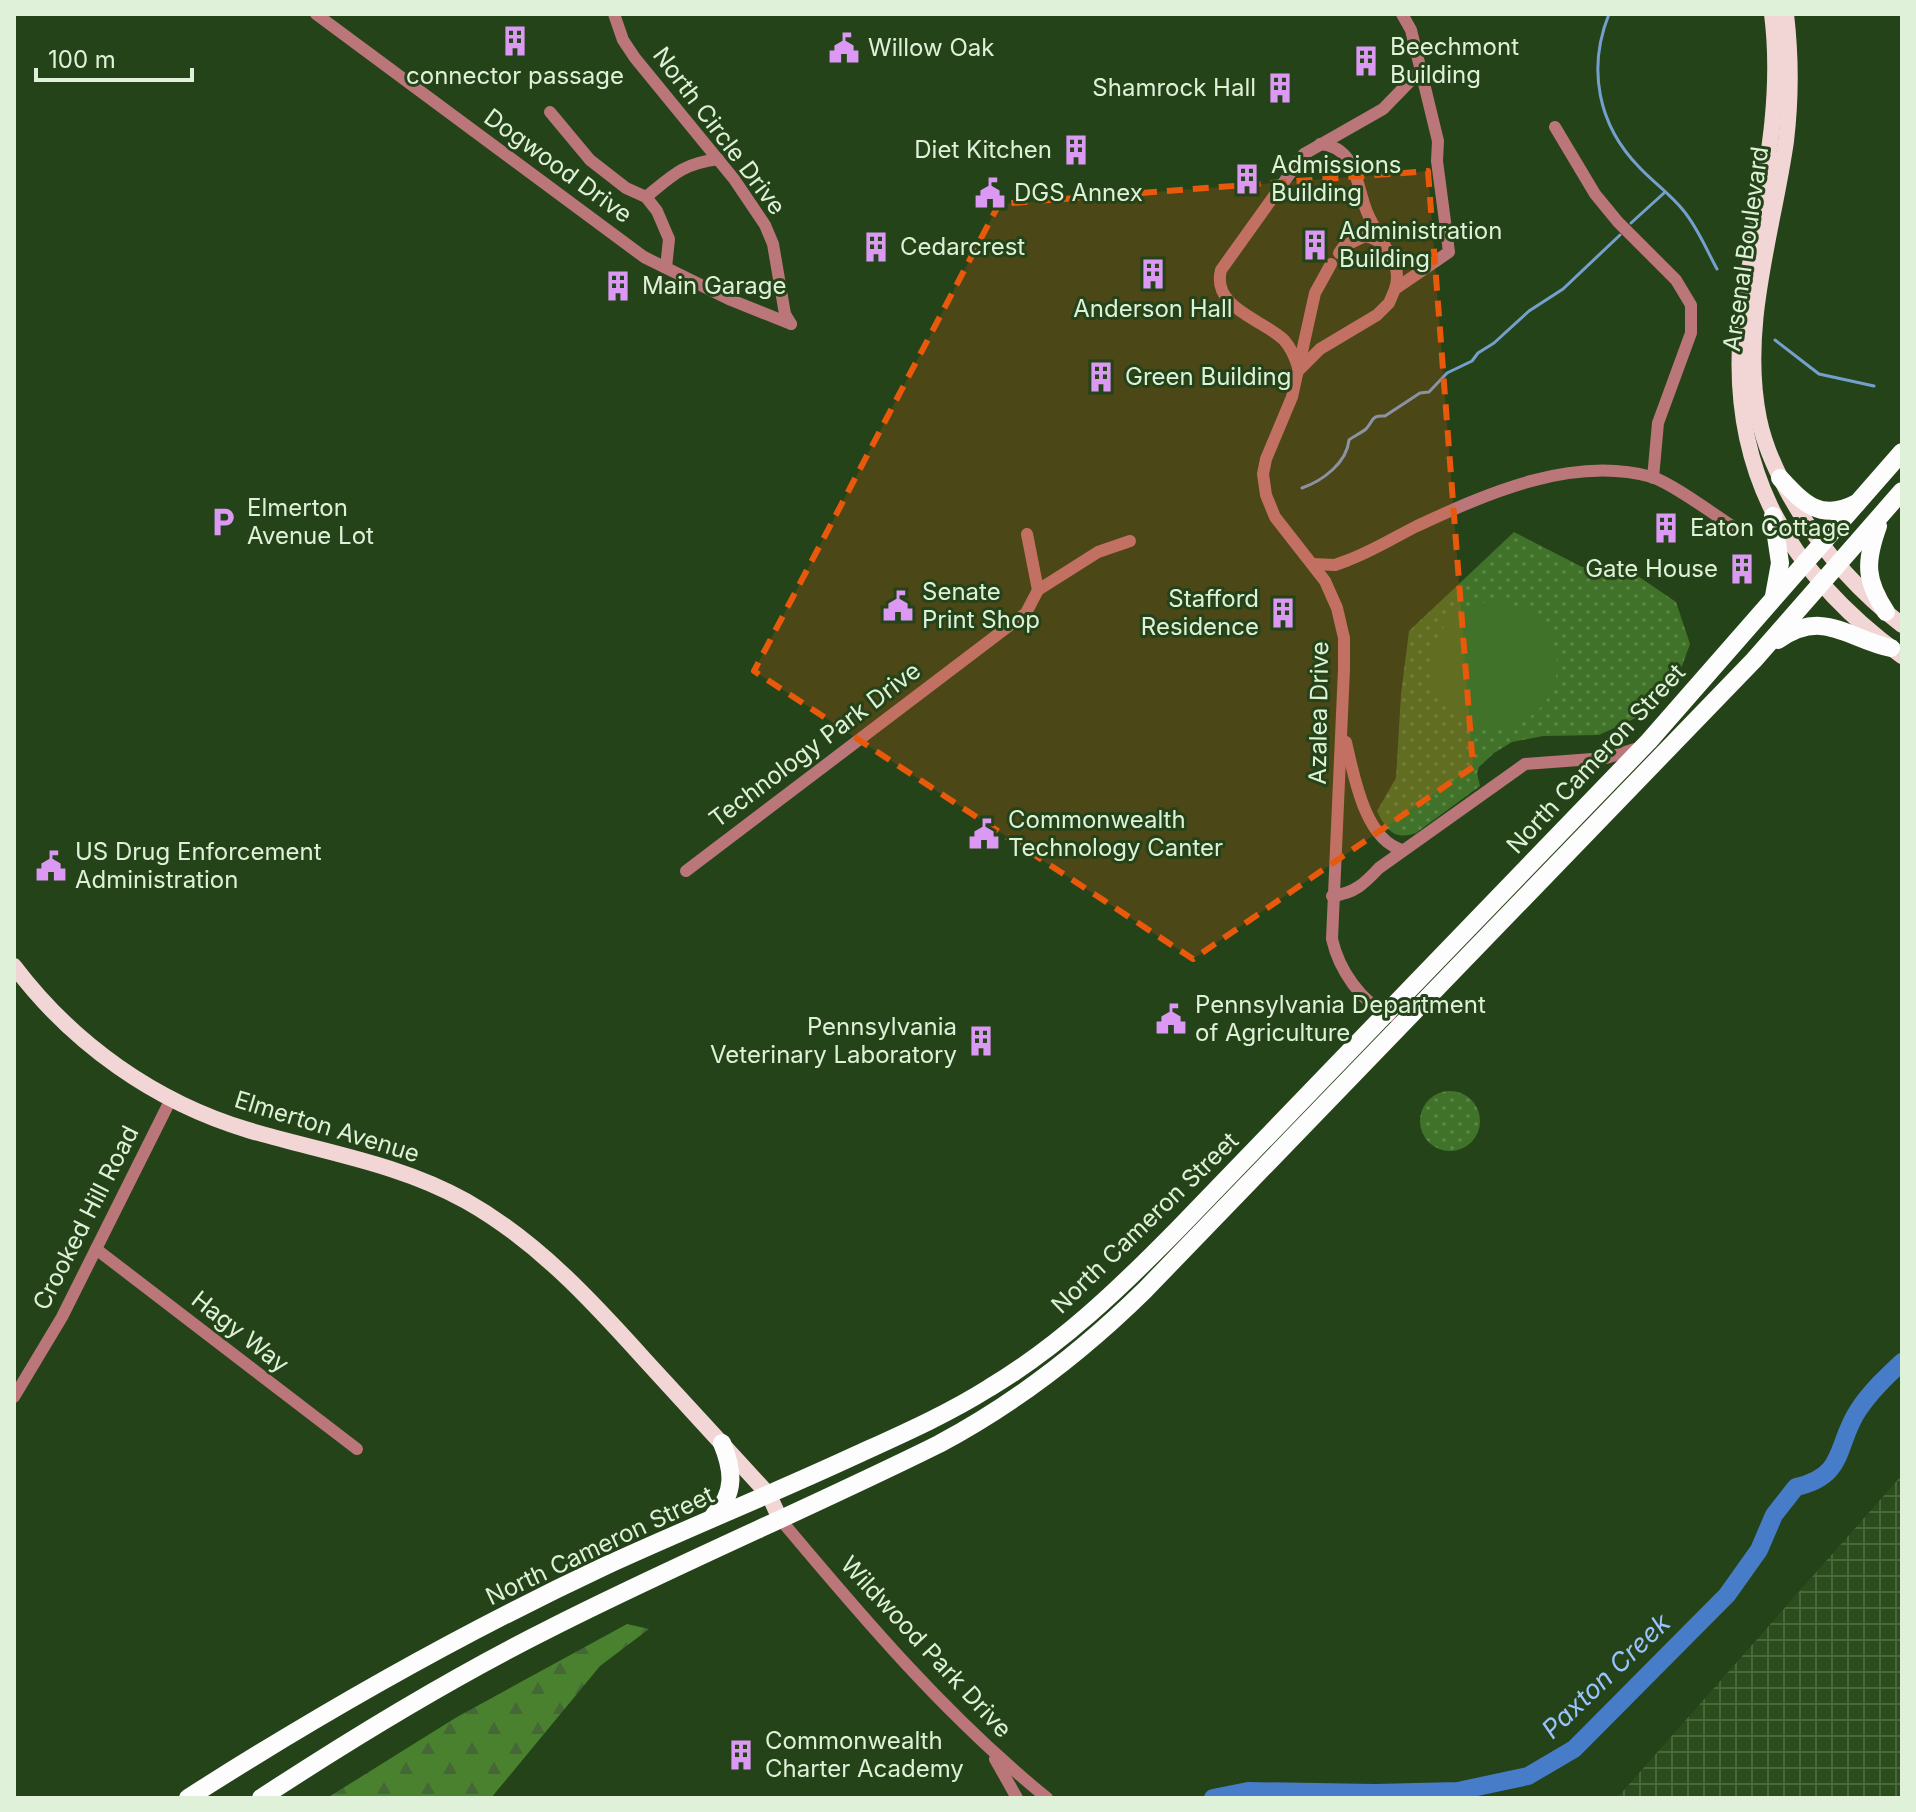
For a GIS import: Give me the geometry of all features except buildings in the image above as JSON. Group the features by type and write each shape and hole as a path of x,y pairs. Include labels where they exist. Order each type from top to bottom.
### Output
{"highway":[{"name":"North Cameron Street","path":"188,1798 334,1710 503,1616 964,1403 1061,1339 1103,1304 1147,1260 1649,741 1902,452"},
{"path":"1780,478 1802,500 1822,511 1836,511 1859,502"},
{"name":"North Cameron Street","path":"261,1798 354,1738 499,1654 964,1431 1058,1368 1145,1290 1768,645 1902,491"},
{"path":"1772,603 1780,563 1773,516"},
{"path":"1881,516 1870,550 1868,572 1874,592 1886,612"},
{"path":"1768,645 1795,630 1823,626 1841,628 1897,652"},
{"path":"712,1517 725,1503 731,1487 731,1468 722,1443"}],"main road":[{"name":"Arsenal Boulevard","path":"1772,14 1776,60 1775,115 1743,311 1740,369 1746,441 1773,516 1806,564 1864,626 1897,652"},
{"name":"Arsenal Boulevard","path":"1786,14 1790,60 1788,117 1757,313 1753,369 1759,421 1780,478 1822,545 1902,625"},
{"name":"Elmerton Avenue","path":"14,966 58,1017 98,1052 171,1099 248,1130 400,1171 441,1188 485,1212 530,1245 579,1290 769,1495 780,1519"}],"street":[{"name":"Dogwood Drive","path":"316,14 644,257 731,300 791,324"},
{"name":"North Circle Drive","path":"614,14 623,40 635,58 718,159 770,234 785,314 791,324"},
{"path":"1395,289 1449,252 1437,161 1438,141 1411,30 1402,14"},
{"path":"1319,144 1334,146 1351,162 1367,211 1397,272 1395,289 1389,303 1381,311 1320,349 1299,370 1284,340 1231,304 1219,275 1298,160 1319,144 1383,109 1420,71"},
{"path":"550,112 590,160 626,188 646,197 657,211 669,239 666,268"},
{"path":"1555,127 1595,194 1618,222 1676,280 1691,305 1691,333 1658,423 1653,478"},
{"path":"646,197 682,167 718,159"},
{"name":"Azalea Drive","path":"1385,246 1373,237 1365,236 1344,246 1318,284 1288,410 1266,459 1263,474 1266,495 1275,517 1313,564 1332,595 1341,623 1345,650 1332,939 1337,959 1353,984 1385,1014"},
{"path":"1313,564 1335,565 1346,561 1450,512 1536,480 1595,472 1653,478 1741,532"},
{"path":"1027,534 1038,590"},
{"name":"Technology Park Drive","path":"686,871 1026,613 1038,590 1098,552 1130,541"},
{"path":"1342,723 1355,778 1368,815 1387,844 1403,850"},
{"path":"1332,896 1352,893 1403,850 1525,764 1606,758 1631,752 1649,741"},
{"path":"1385,1014 1398,1028"},
{"name":"Crooked Hill Road","path":"14,1397 56,1329 171,1099"},
{"name":"Hagy Way","path":"96,1249 357,1449"},
{"name":"Wildwood Park Drive","path":"780,1519 880,1636 987,1746 1047,1798"},
{"path":"987,1746 1017,1798"}],"highlighted area":[{"path":"1428,171 1473,767 1193,959 754,671 999,204"}],"shaded area":[{"path":"1514,532 1582,567 1626,568 1676,602 1690,644 1682,666 1660,687 1638,717 1599,735 1543,736 1512,742 1479,767 1480,786 1416,833 1396,834 1387,828 1377,811 1396,778 1401,694 1409,631"},
{"path":"1494,602 1518,607 1538,621 1552,641 1557,665 1552,689 1538,709 1518,723 1494,728 1470,723 1450,709 1436,689 1431,665 1436,641 1450,621 1470,607"},
{"path":"1450,1091 1461,1093 1471,1100 1478,1110 1478,1132 1471,1142 1461,1149 1450,1151 1439,1149 1429,1142 1422,1132 1420,1121 1422,1110 1429,1100 1439,1093"},
{"path":"1902,1475 1902,1798 1617,1798"}],"green space":[{"path":"627,1624 649,1629 600,1666 491,1798 327,1798 457,1717"}],"waterway":[{"path":"1609,14 1602,35 1598,76 1606,115 1625,151 1688,217 1717,269"},
{"path":"1631,223 1664,193"},
{"path":"1302,488 1332,470 1344,456 1349,440 1366,429 1375,417 1385,416 1420,393 1429,392 1447,373 1472,361 1529,311 1563,289 1620,235"},
{"path":"1775,340 1819,374 1874,386"},
{"name":"Paxton Creek","path":"1213,1798 1248,1791 1458,1791 1528,1776 1574,1749 1727,1595 1759,1550 1774,1515 1796,1487 1812,1482 1832,1467 1859,1409 1902,1362"}],"place":[{"name":"connector passage","path":"515,41"},
{"name":"Willow Oak","path":"844,48"},
{"name":"Beechmont Building","path":"1366,61"},
{"name":"Shamrock Hall","path":"1280,88"},
{"name":"Diet Kitchen","path":"1076,150"},
{"name":"Admissions Building","path":"1247,179"},
{"name":"DGS Annex","path":"990,193"},
{"name":"Administration Building","path":"1315,245"},
{"name":"Cedarcrest","path":"876,247"},
{"name":"Anderson Hall","path":"1153,274"},
{"name":"Main Garage","path":"618,286"},
{"name":"Green Building","path":"1101,377"},
{"name":"Elmerton Avenue Lot","path":"223,522"},
{"name":"Eaton Cottage","path":"1666,528"},
{"name":"Gate House","path":"1742,569"},
{"name":"Senate Print Shop","path":"898,606"},
{"name":"Stafford Residence","path":"1283,613"},
{"name":"Commonwealth Technology Canter","path":"984,834"},
{"name":"US Drug Enforcement Administration","path":"51,866"},
{"name":"Pennsylvania Department of Agriculture","path":"1171,1019"},
{"name":"Pennsylvania Veterinary Laboratory","path":"981,1041"},
{"name":"Commonwealth Charter Academy","path":"741,1755"}]}
